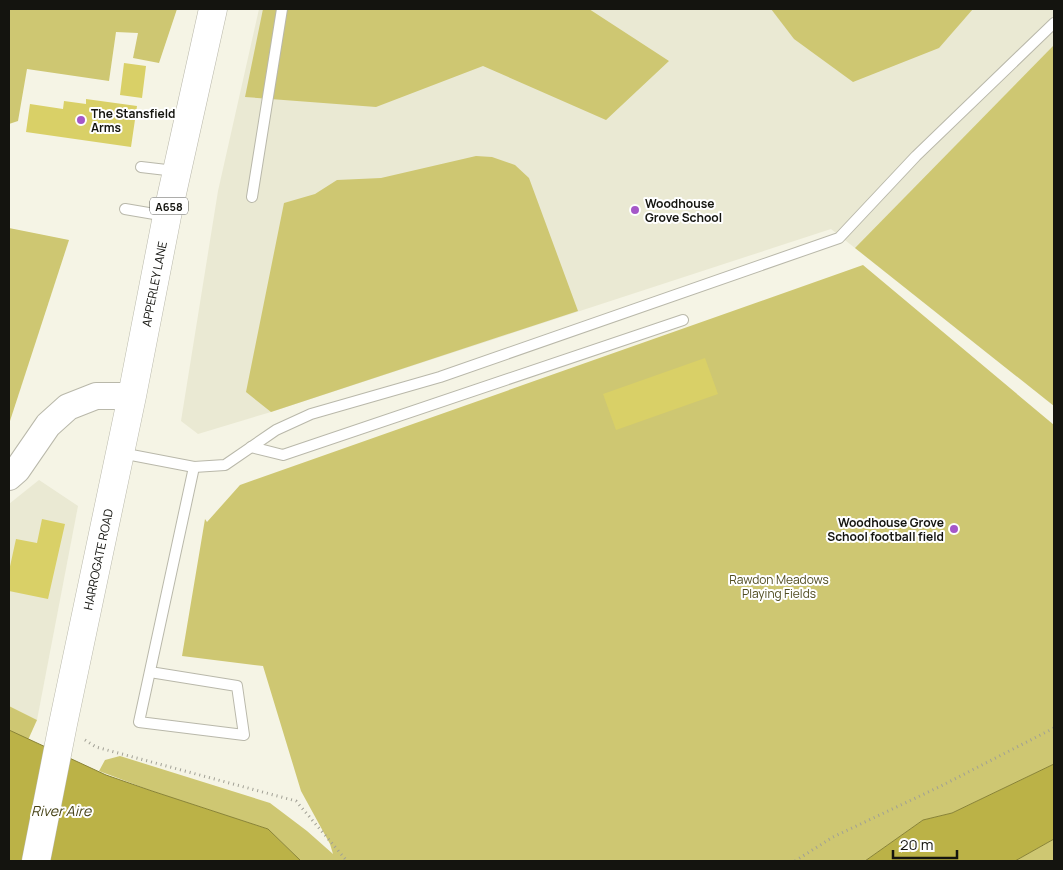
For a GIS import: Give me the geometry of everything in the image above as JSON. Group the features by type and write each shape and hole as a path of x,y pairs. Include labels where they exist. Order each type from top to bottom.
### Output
{"highway":[{"name":"APPERLEY LANE","path":"132,396 167,216 212,14"},
{"name":"HARROGATE ROAD","path":"36,861 132,396"}],"street":[{"path":"9,477 17,470 48,425 68,408 96,396 132,396"}],"lane":[{"path":"252,197 282,9"},
{"path":"120,452 194,467 225,464 276,430 311,414 440,377 839,238 916,156 1054,23"},
{"path":"141,166 177,172"},
{"path":"125,208 167,216"},
{"path":"251,447 284,454 683,320"},
{"path":"150,672 237,686 244,735 139,722 194,467"}],"path":[{"path":"795,861 833,837 941,786 1054,728"},
{"path":"96,747 296,801 347,861"}],"shaded area":[{"name":"Woodhouse Grove School","path":"259,9 1054,9 1054,406 831,229 271,412 198,434 181,421 218,191"},
{"path":"39,480 78,506 37,720 9,706 9,504"}],"green space":[{"path":"9,9 177,9 159,63 133,58 138,33 116,32 109,81 27,69 18,121 9,124"},
{"path":"263,9 589,9 669,61 606,120 483,66 376,107 245,97"},
{"path":"771,9 973,9 939,48 853,82 794,39"},
{"path":"1054,45 1054,406 855,248"},
{"path":"476,156 492,157 515,165 529,178 578,311 271,412 246,392 284,203 315,194 337,180 381,178"},
{"path":"9,228 69,240 9,424"},
{"name":"Rawdon Meadows Playing Fields","path":"863,265 1054,425 1054,764 952,813 923,820 865,861 301,861 268,829 152,791 99,771 105,760 120,756 270,803 307,831 333,854 330,844 301,791 263,666 182,656 205,519 207,522 240,485"},
{"path":"9,706 37,720 28,740 9,730"},
{"path":"1054,839 1054,861 1015,861"}],"water":[{"name":"River Aire","path":"9,730 106,775 268,829 301,861 9,861"},
{"path":"1054,764 1054,839 1015,861 865,861 923,820 952,813"}],"building":[{"path":"124,63 146,66 142,98 120,95"},
{"name":"The Stansfield Arms","path":"86,99 137,106 131,147 26,132 30,104 63,109 64,101 86,104"},
{"path":"705,358 718,394 616,430 603,394"},
{"path":"42,519 65,524 48,599 9,591 9,571 16,539 37,543"}],"place":[{"name":"The Stansfield Arms","path":"81,120"},
{"name":"Woodhouse Grove School","path":"635,210"},
{"name":"Woodhouse Grove School football field","path":"954,529"}]}
